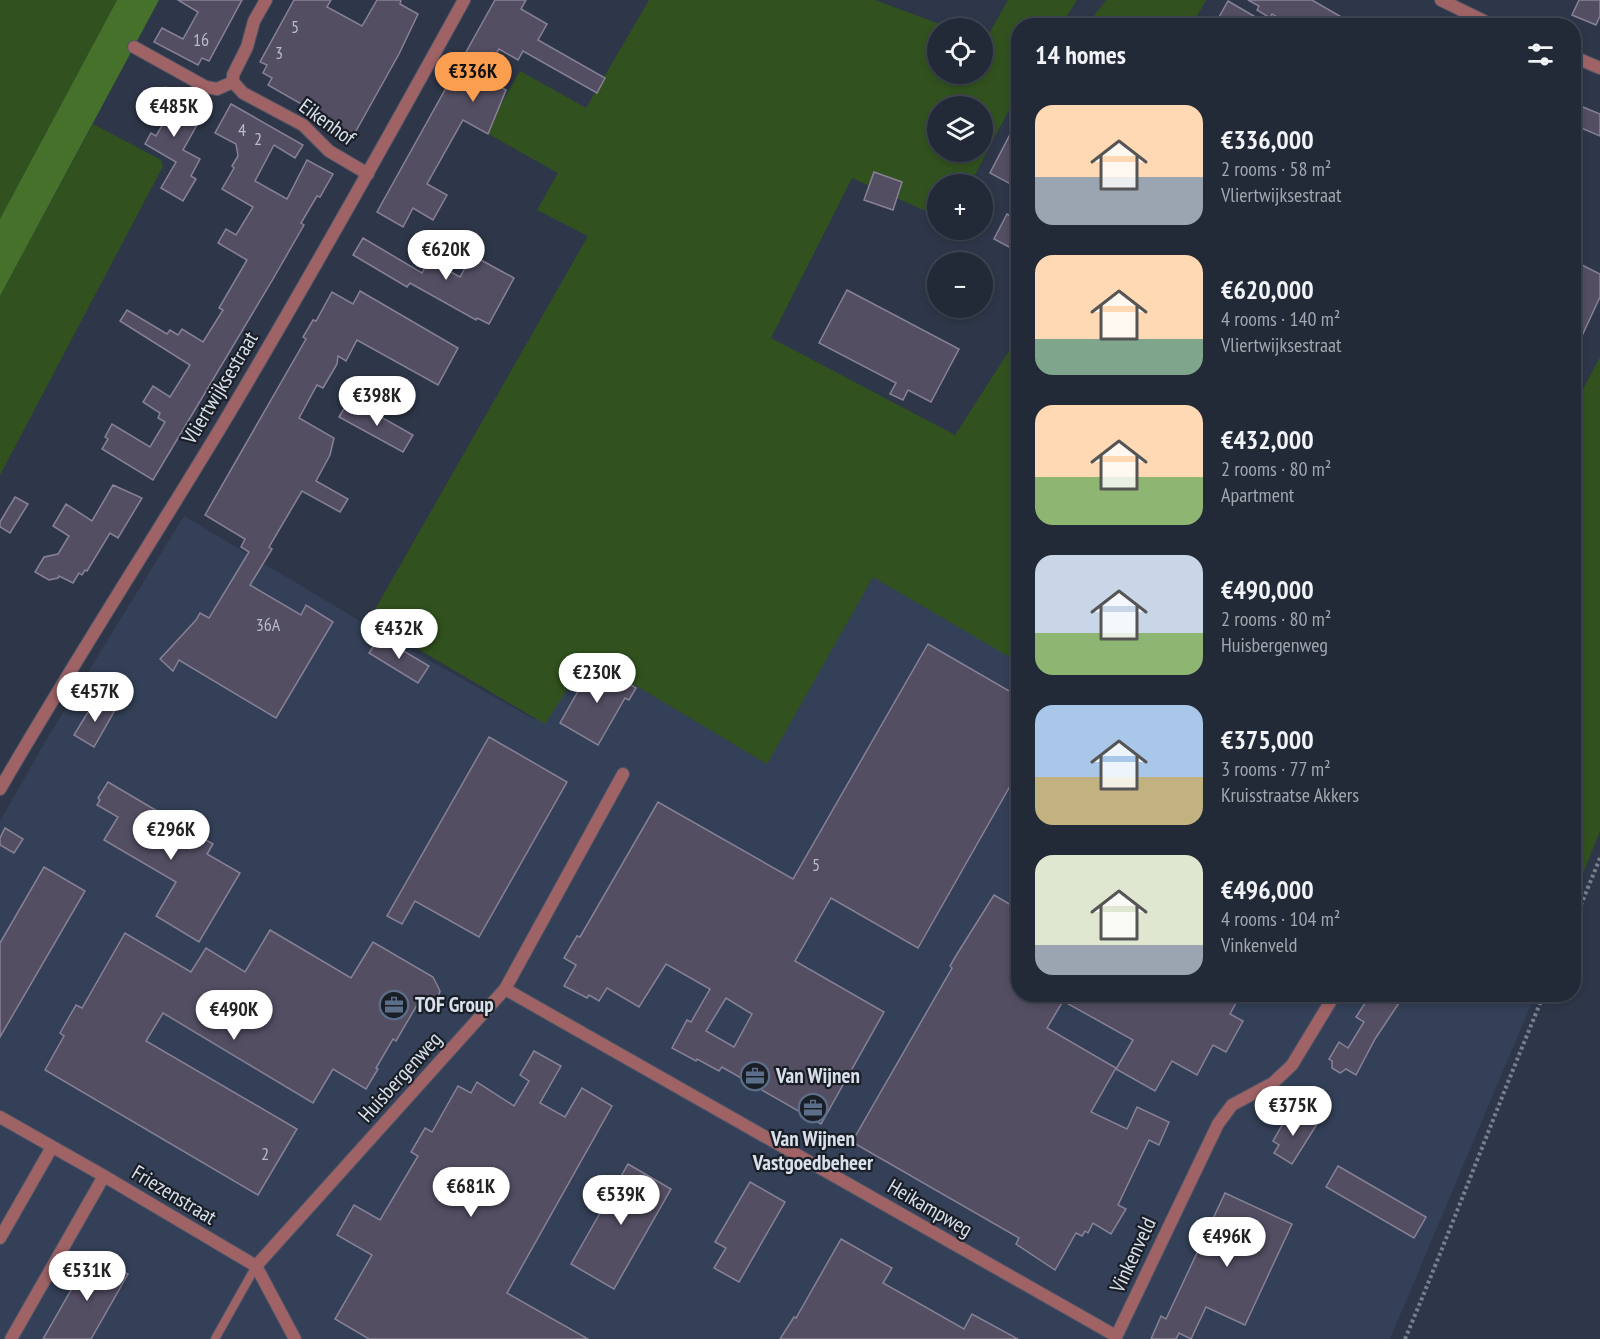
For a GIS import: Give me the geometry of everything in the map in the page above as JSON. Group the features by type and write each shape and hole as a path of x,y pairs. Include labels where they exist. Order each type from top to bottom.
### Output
{"street":[{"path":"134,47 206,87 217,88 233,82 236,67 247,47 254,21 266,0"},
{"name":"Vliertwijksestraat","path":"0,789 85,645 218,431 368,174 464,0"},
{"path":"1441,0 1478,18"},
{"path":"1581,60 1600,68"},
{"name":"Eikenhof","path":"233,82 243,93 303,125 329,151 368,174"},
{"name":"Huisbergenweg","path":"256,1266 505,989 623,774"},
{"name":"Heikampweg","path":"505,989 1116,1338"},
{"name":"Vinkenveld","path":"1116,1338 1218,1124 1232,1105 1273,1083 1292,1065 1330,1002"},
{"name":"Friezenstraat","path":"0,1117 256,1266"},
{"path":"0,1238 52,1147"},
{"path":"11,1339 104,1176"},
{"path":"256,1266 295,1339"}],"lane":[{"path":"215,1339 256,1266"}],"path":[{"path":"1581,905 1600,858"},
{"path":"1405,1339 1541,1002"}],"shaded area":[{"path":"184,516 370,627 535,720 596,647 872,571 1011,651 1011,1002 1532,1002 1390,1339 0,1339 0,821 45,742"}],"green space":[{"path":"0,0 117,0 0,219"},
{"path":"117,0 159,0 0,296 0,219"},
{"path":"649,0 875,0 927,19 927,84 993,84 993,27 1008,0 1077,0 1066,18 1011,18 1011,106 993,140 993,96 927,96 927,162 982,162 975,174 927,174 927,212 852,178 771,338 955,435 1011,348 1011,658 873,577 767,764 588,657 545,724 369,620 588,236 537,210 558,173 485,132 520,71 586,108"},
{"path":"1106,0 1206,0 1196,18 1092,18"},
{"path":"93,124 161,160 163,166 0,475 0,296"},
{"path":"1600,357 1600,831 1581,878 1581,393"}],"building":[{"path":"178,0 242,0 209,61 202,58 198,65 154,42 162,28 183,39 198,12"},
{"path":"294,0 331,0 327,7 362,26 377,0 401,0 400,4 418,14 399,54 352,138 329,125 331,121 268,85 272,78 263,73 267,65 260,62"},
{"path":"495,0 526,0 521,9 547,24 538,40 605,78 597,93 523,51 518,60 499,49 483,77 506,90 488,134 463,120 427,184 447,195 433,220 413,208 403,227 377,212"},
{"path":"1248,0 1312,0 1343,18 1279,18 1272,14 1270,18 1257,10 1259,6"},
{"path":"1579,0 1600,0 1600,16 1596,25 1572,15"},
{"path":"1228,1 1257,18 1218,18"},
{"path":"165,87 197,106 194,112 202,116 183,150 200,159 191,176 196,179 183,201 161,188 176,162 145,144 151,133 156,136 163,124 140,112 151,92 160,97"},
{"path":"231,104 303,145 295,158 274,145 255,181 287,199 307,160 333,174 301,223 304,225 273,279 153,480 102,449 108,439 105,437 112,424 150,447 165,422 158,418 160,413 143,402 153,386 170,397 190,365 120,321 127,310 167,334 170,330 178,335 182,329 203,342 223,310 219,308 247,260 218,243 226,229 236,235 253,207 222,189 238,156 236,144 215,133"},
{"path":"1581,106 1600,114 1600,136 1581,128"},
{"path":"1011,132 1011,184 990,173"},
{"path":"874,172 902,182 893,210 864,200"},
{"path":"1007,214 1011,217 1011,248 994,239"},
{"path":"363,238 422,273 429,260 460,277 472,255 514,278 489,324 477,318 476,320 410,283 407,287 353,255"},
{"path":"1581,264 1600,274 1600,297 1581,338"},
{"path":"847,290 959,349 931,402 908,390 903,400 890,394 896,383 819,343"},
{"path":"360,291 458,348 438,385 357,340 346,361 338,356 337,364 323,388 317,385 299,418 334,438 330,455 316,481 348,499 340,512 302,491 269,547 272,549 250,585 301,615 306,605 333,622 276,718 179,660 173,671 160,659 200,613 209,618 249,552 241,547 245,539 205,515 306,339 303,337 313,320 316,321 332,292 353,304"},
{"path":"348,402 366,412 367,409 413,435 403,452 339,417"},
{"path":"113,485 142,498 118,538 110,533 87,571 85,570 82,575 79,573 73,583 59,576 49,580 35,572 44,557 58,554 69,536 53,526 66,504 92,521"},
{"path":"15,497 28,504 10,533 0,527 0,522"},
{"path":"380,637 429,666 418,683 369,653"},
{"path":"928,644 1011,692 1011,784 918,948 831,898 795,961 884,1012 821,1124 722,1067 719,1071 672,1048 687,1020 691,1022 710,989 666,964 639,1007 607,988 599,1001 589,995 587,998 564,986 576,965 564,958 577,936 580,937 658,802 793,879","holes":["726,998 752,1014 734,1047 706,1031"]},
{"path":"594,663 636,688 629,700 625,698 598,745 560,723"},
{"path":"96,699 115,710 94,747 74,735"},
{"path":"489,737 567,782 479,937 415,901 402,924 387,916"},
{"path":"108,782 213,844 207,854 240,873 199,942 156,916 176,882 104,840 118,817 97,805 100,800 98,798"},
{"path":"5,828 23,839 14,853 0,845 0,838"},
{"path":"44,867 85,891 0,1037 0,943"},
{"path":"994,895 1011,905 1011,1002 1062,1002 1047,1028 1116,1068 1091,1112 1127,1129 1137,1107 1169,1122 1159,1145 1149,1140 1118,1205 1126,1209 1111,1234 1093,1223 1088,1233 1085,1231 1082,1236 1076,1233 1055,1270 1016,1244 1019,1238 852,1142 952,968 950,966"},
{"path":"270,930 351,978 373,942 433,977 440,991 438,999 432,1004 417,1005 396,1041 393,1039 366,1089 333,1069 313,1103 163,1013 146,1041 297,1129 258,1195 45,1070 64,1036 60,1033 76,1005 82,1008 125,933 191,972 206,948 245,972"},
{"path":"1065,1002 1237,1002 1230,1014 1243,1021 1226,1052 1213,1045 1197,1075 1172,1061 1155,1091 1116,1069 1133,1040"},
{"path":"1366,1002 1400,1002 1375,1039 1356,1075 1346,1069 1340,1073 1332,1068 1332,1061 1329,1059 1339,1042 1348,1048 1364,1022 1356,1017"},
{"path":"534,1051 561,1066 540,1103 565,1117 582,1088 612,1106 507,1293 588,1339 369,1339 335,1319 372,1255 337,1235 354,1205 380,1220 418,1156 411,1152 425,1128 432,1132 458,1086 471,1093 477,1082 514,1106 529,1081 520,1075"},
{"path":"1294,1111 1317,1124 1292,1164 1274,1153 1279,1145 1273,1141 1285,1120 1287,1121"},
{"path":"628,1164 671,1189 614,1289 571,1264"},
{"path":"1338,1166 1426,1217 1414,1238 1326,1187"},
{"path":"750,1182 785,1202 739,1282 714,1268 726,1248 715,1242"},
{"path":"1225,1193 1292,1224 1245,1325 1206,1307 1191,1339 1179,1333 1176,1339 1151,1339 1161,1316 1166,1319"},
{"path":"841,1239 892,1268 883,1283 964,1329 972,1314 1018,1339 780,1339 794,1317 796,1318"},
{"path":"90,1257 104,1265 106,1262 128,1274 91,1339 43,1339"}],"place":[{"name":"TOF Group","path":"394,1005"},
{"name":"Van Wijnen","path":"755,1076"},
{"name":"Van Wijnen Vastgoedbeheer","path":"813,1108"}]}
